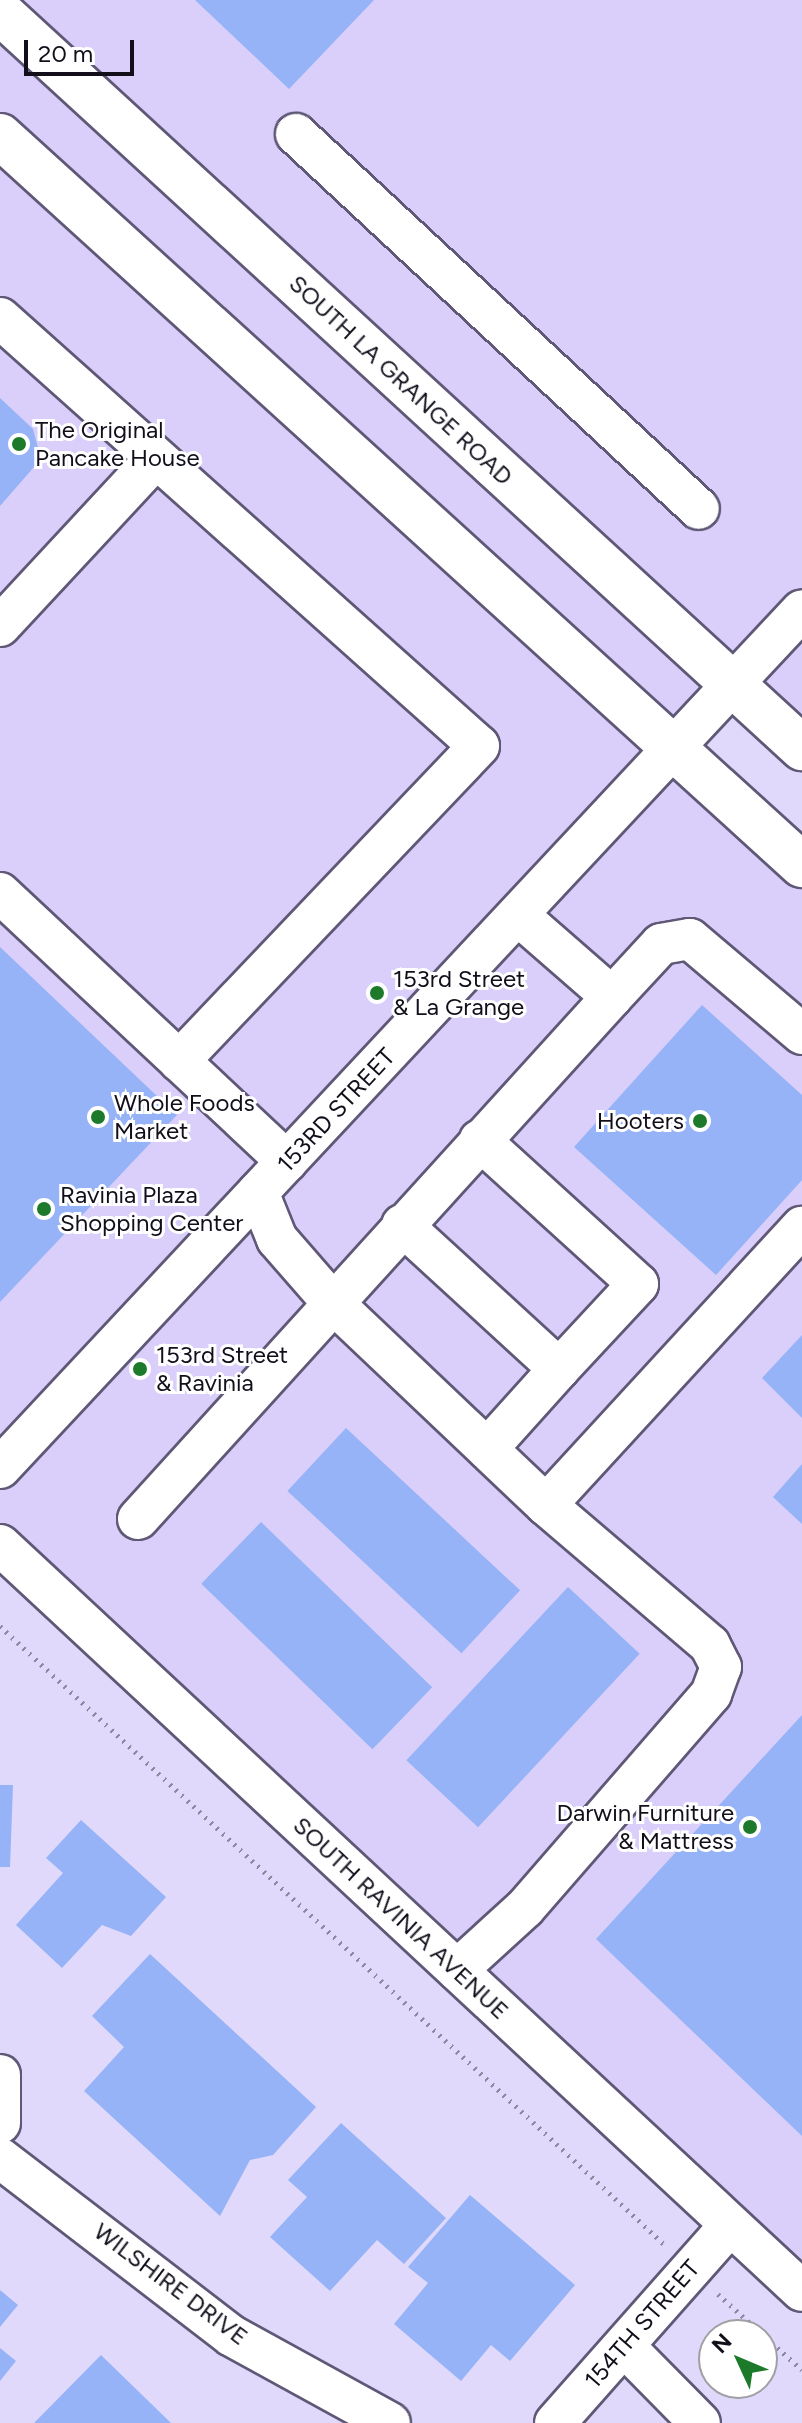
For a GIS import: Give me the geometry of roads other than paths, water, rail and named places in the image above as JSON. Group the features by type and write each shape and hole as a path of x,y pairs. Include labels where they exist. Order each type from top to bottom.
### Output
{"highway":[{"name":"SOUTH LA GRANGE ROAD","path":"0,11 802,748"},
{"path":"0,136 802,865"}],"street":[{"path":"0,11 10,0"},
{"path":"296,134 699,509"},
{"path":"0,318 154,460 479,746 179,1061"},
{"path":"0,626 154,460"},
{"name":"153RD STREET","path":"0,1468 802,610"},
{"path":"0,893 287,1162"},
{"path":"518,915 612,997"},
{"path":"138,1519 402,1225 661,944 690,939 802,1034"},
{"path":"480,1140 638,1284 487,1449"},
{"path":"258,1192 277,1239 332,1302 546,1505 710,1645 721,1667 711,1694 546,1884 457,1970"},
{"path":"402,1225 559,1369"},
{"path":"546,1505 802,1227"},
{"name":"SOUTH RAVINIA AVENUE","path":"0,1545 802,2291"},
{"path":"0,2075 0,2123"},
{"name":"WILSHIRE DRIVE","path":"0,2158 232,2336 390,2423"},
{"name":"154TH STREET","path":"555,2423 730,2225"},
{"path":"624,2346 700,2423"}],"place":[{"name":"The Original Pancake House","path":"19,444"},
{"name":"153rd Street & La Grange","path":"377,993"},
{"name":"Whole Foods Market","path":"98,1117"},
{"name":"Hooters","path":"700,1121"},
{"name":"Ravinia Plaza Shopping Center","path":"44,1209"},
{"name":"153rd Street & Ravinia","path":"140,1369"},
{"name":"Darwin Furniture & Mattress","path":"750,1827"}]}
